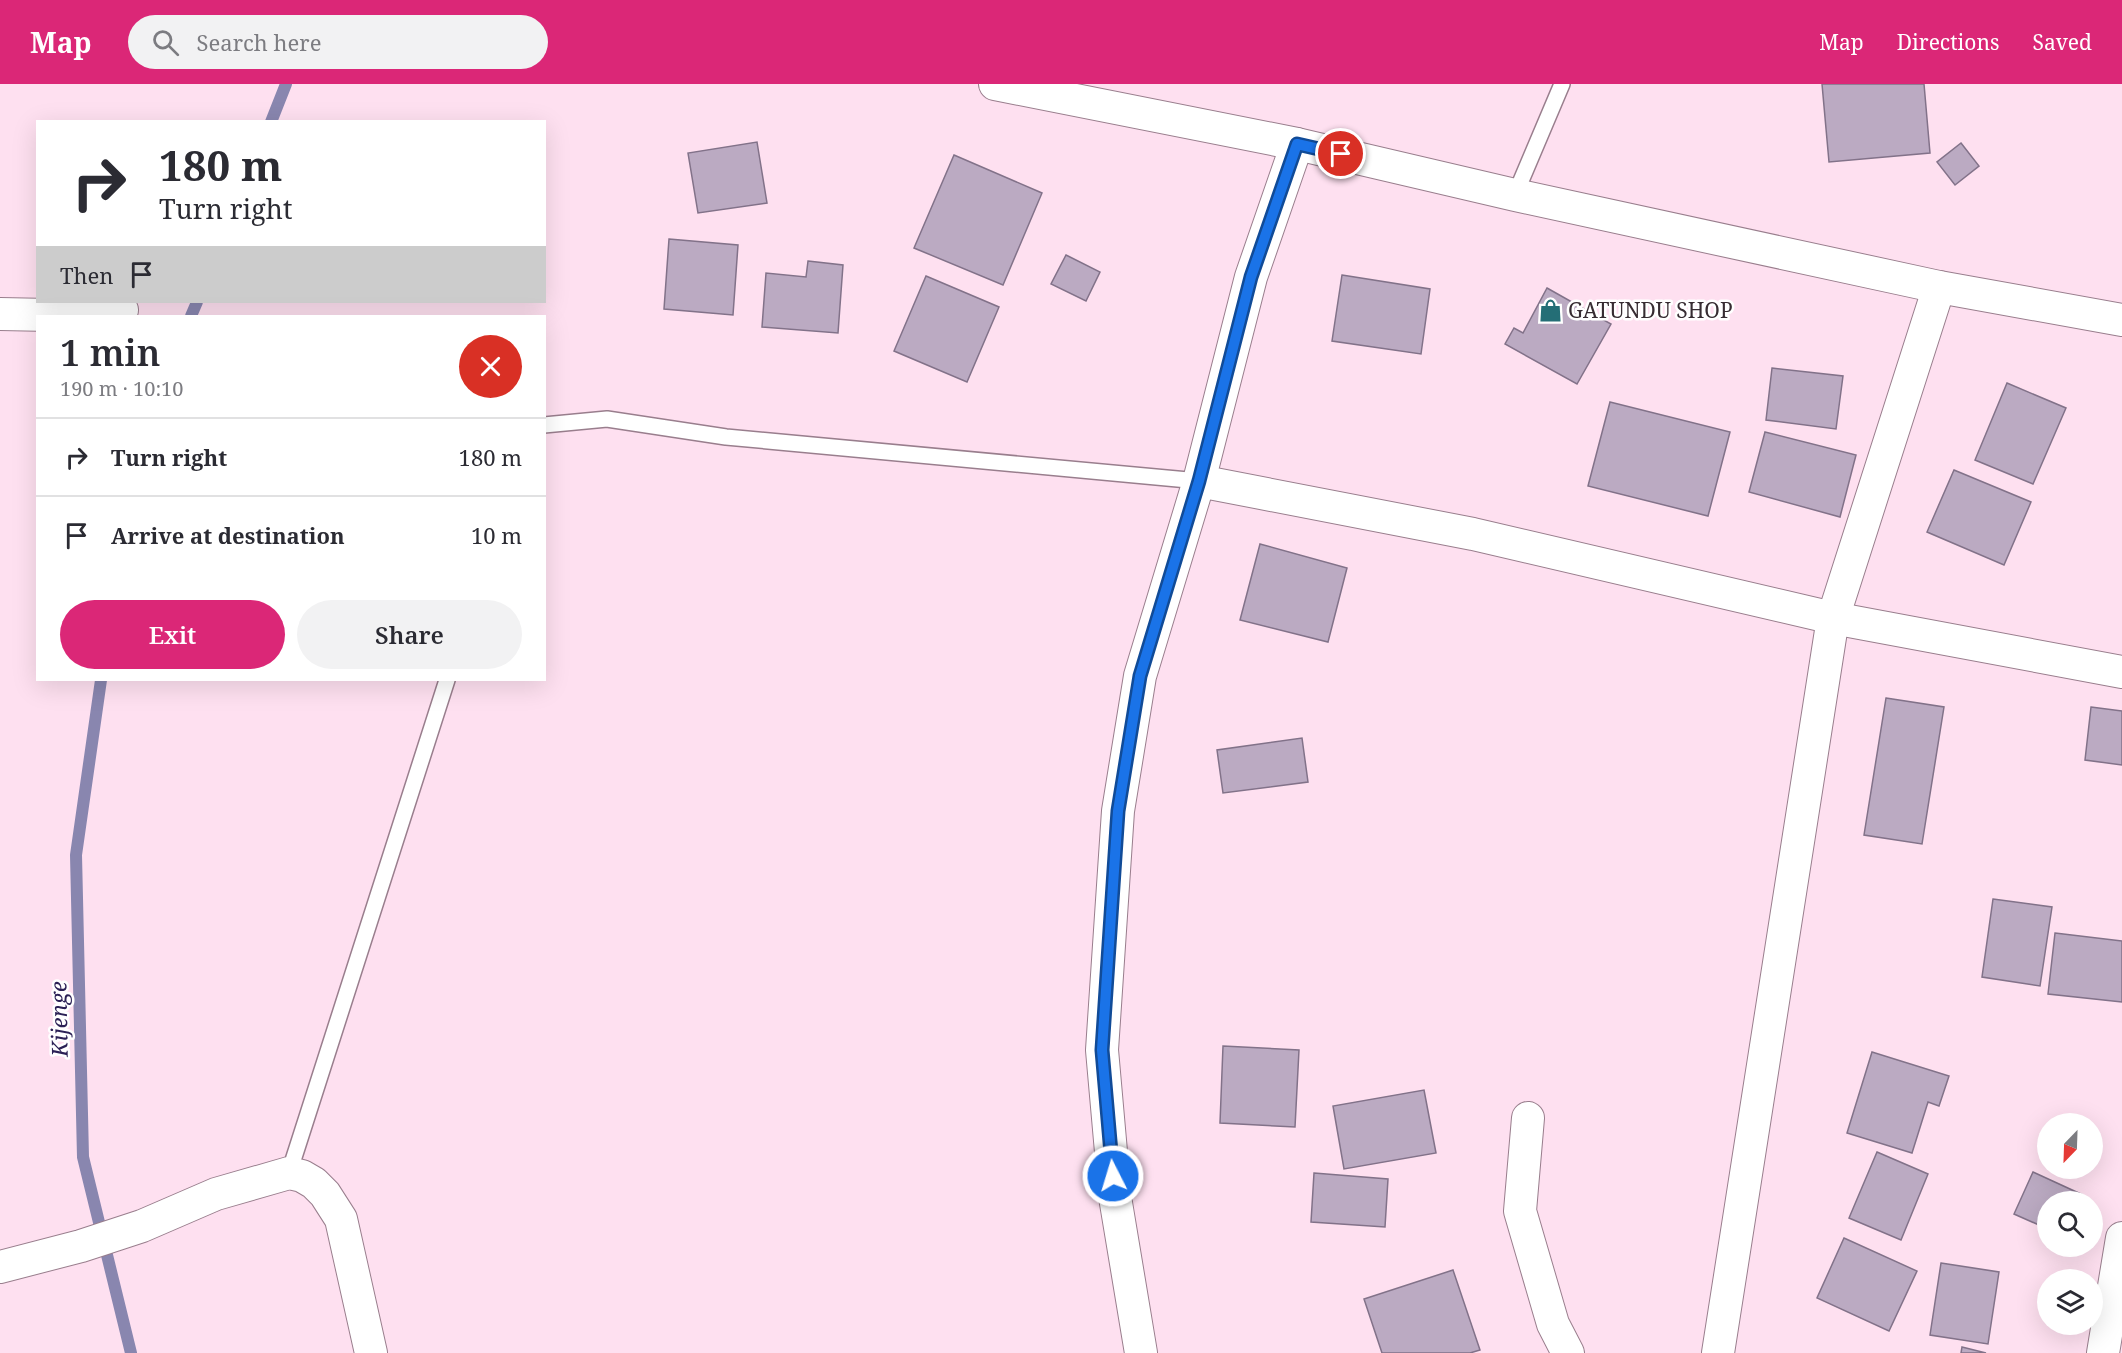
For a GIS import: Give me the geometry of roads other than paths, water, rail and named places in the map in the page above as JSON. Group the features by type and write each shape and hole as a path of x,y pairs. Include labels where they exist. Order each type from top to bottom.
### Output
{"street":[{"path":"995,84 1297,144 1515,195 1939,287 2122,320"},
{"path":"1141,1353 1115,1197 1102,1050 1118,811 1138,687 1199,481 1251,277 1297,144"},
{"path":"1718,1353 1833,618 1939,287"},
{"path":"0,314 50,315 122,310"},
{"path":"1199,481 1473,534 1833,618 2122,672"},
{"path":"1528,1118 1520,1211 1553,1324 1568,1353"},
{"path":"0,1267 81,1246 142,1226 216,1194 289,1173 302,1176 314,1183 325,1194 341,1219 371,1353"},
{"path":"2103,1353 2122,1238"}],"lane":[{"path":"1515,195 1562,84"},
{"path":"546,425 607,419 726,437 1199,481"},
{"path":"289,1173 447,681"}],"waterway":[{"name":"Kijenge","path":"272,120 286,84"},
{"name":"Kijenge","path":"191,315 197,303"},
{"name":"Kijenge","path":"101,681 76,855 83,1157 131,1353"}],"place":[{"name":"GATUNDU SHOP","path":"1550,311"}]}
